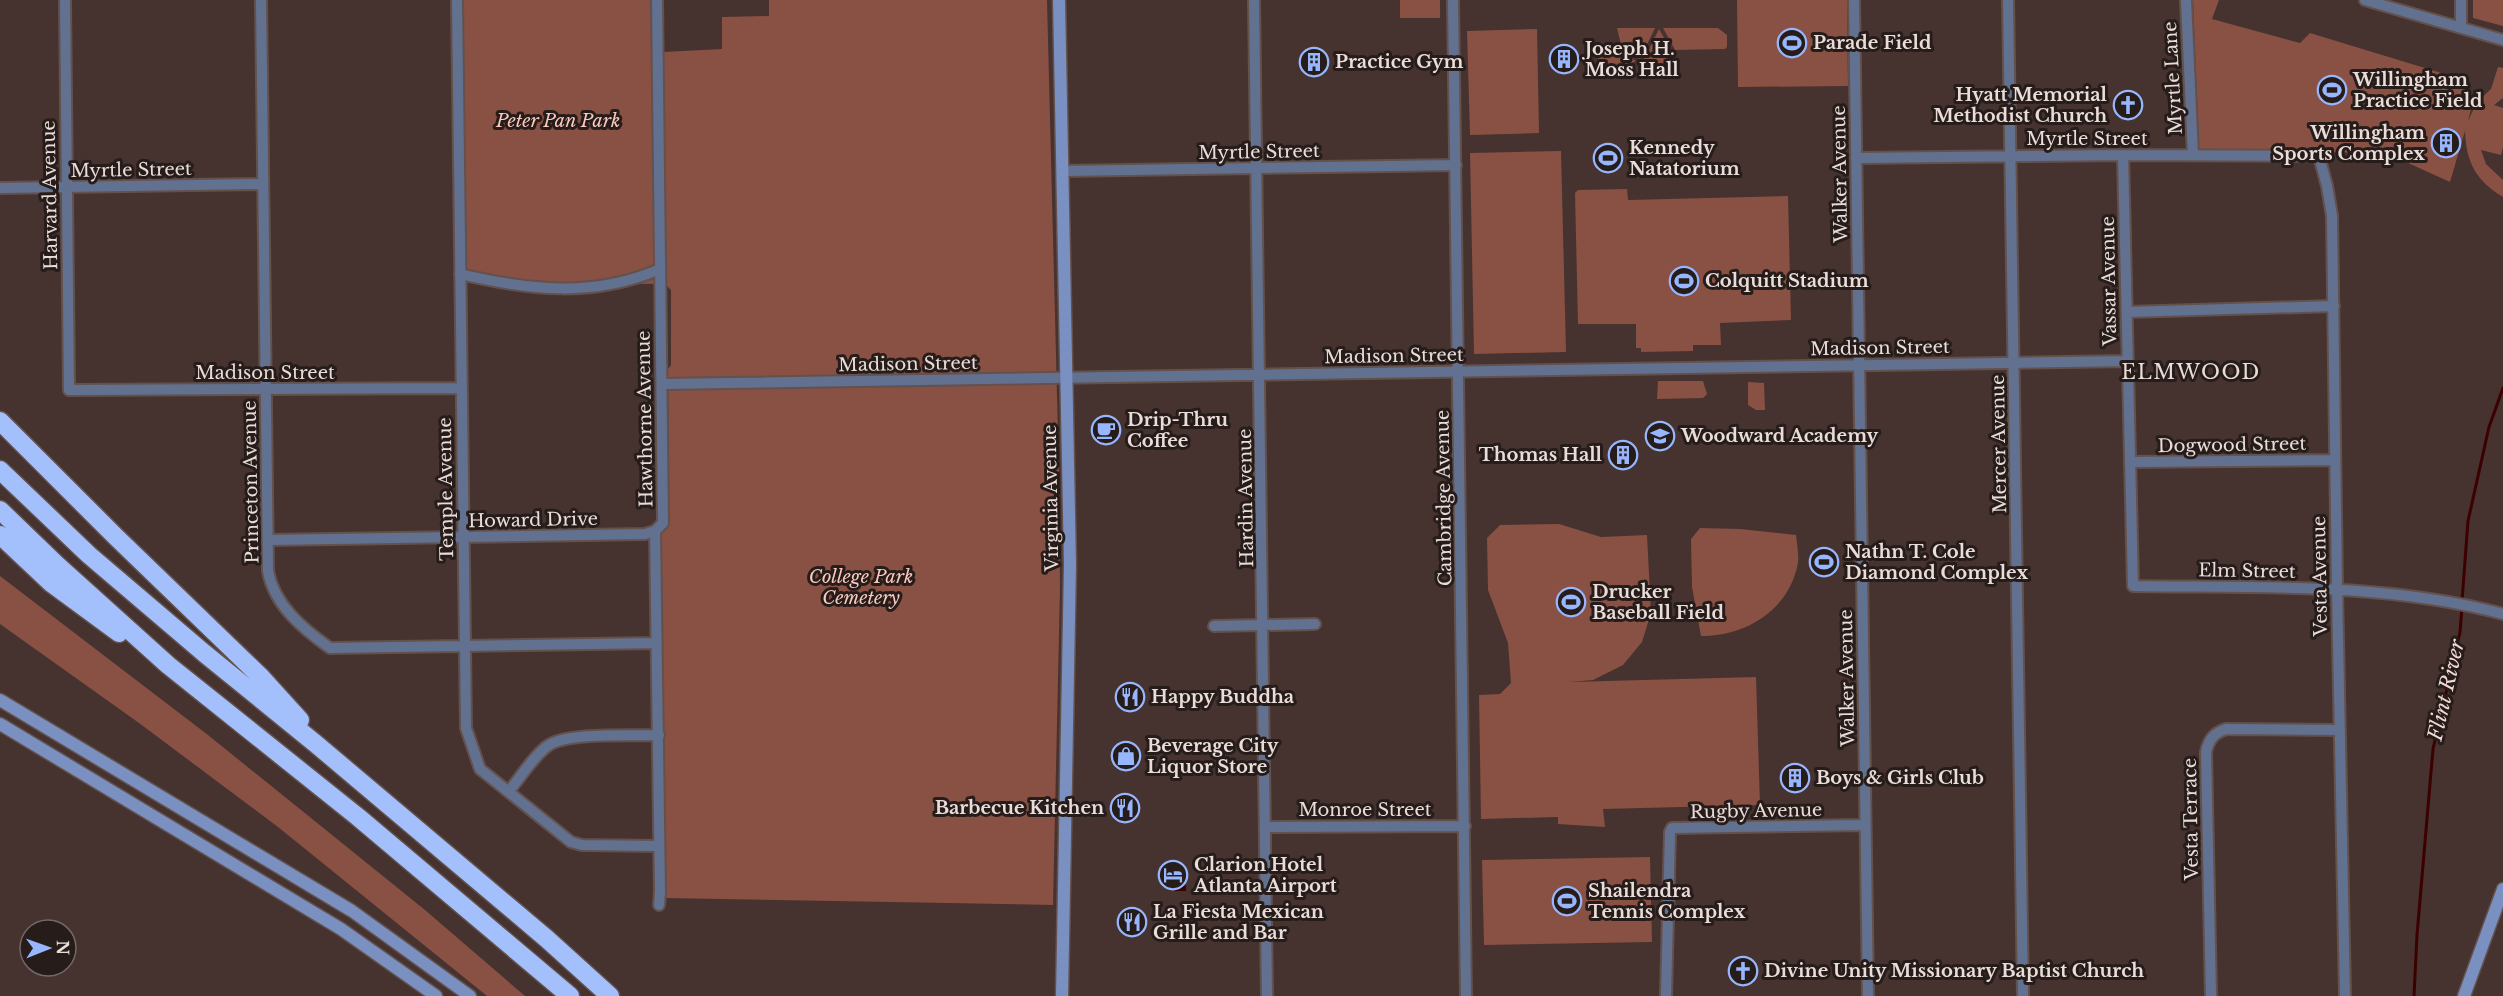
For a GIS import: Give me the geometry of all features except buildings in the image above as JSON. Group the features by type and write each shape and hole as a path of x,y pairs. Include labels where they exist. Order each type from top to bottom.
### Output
{"highway":[{"path":"0,421 261,677 302,723 316,744"},
{"path":"0,470 89,555 547,939 610,996"},
{"path":"0,510 168,665 358,817 570,996"},
{"path":"0,535 51,583 86,610 168,665"}],"main road":[{"name":"Virginia Avenue","path":"1059,0 1070,565 1062,996"},
{"path":"0,700 352,911 470,996"},
{"path":"0,724 341,929 436,996"},
{"path":"2464,996 2503,889"}],"street":[{"name":"Harvard Avenue","path":"64,0 69,390"},
{"name":"Princeton Avenue","path":"261,0 268,571 276,597 286,610 330,648 657,643"},
{"name":"Temple Avenue","path":"457,0 466,728 480,769 571,842 582,845 659,846"},
{"name":"Hawthorne Avenue","path":"657,0 663,523 654,531 659,735 658,905"},
{"name":"Hardin Avenue","path":"1254,0 1261,374 1267,996"},
{"name":"Cambridge Avenue","path":"1453,0 1466,996"},
{"name":"Walker Avenue","path":"1854,0 1868,996"},
{"name":"Mercer Avenue","path":"2008,0 2023,996"},
{"name":"Myrtle Lane","path":"2186,0 2193,155"},
{"path":"2365,0 2503,40"},
{"path":"2461,0 2461,28"},
{"name":"Myrtle Street","path":"1856,158 2123,154 2319,156"},
{"name":"Vassar Avenue","path":"2123,154 2133,586"},
{"name":"Vesta Avenue","path":"2319,156 2332,216 2339,730 2346,996"},
{"name":"Myrtle Street","path":"1063,171 1456,165"},
{"name":"Myrtle Street","path":"0,189 263,184"},
{"path":"460,274 511,286 556,289 618,284 660,269"},
{"path":"2127,312 2334,306"},
{"name":"Madison Street","path":"662,384 2128,361"},
{"name":"Madison Street","path":"69,390 461,388"},
{"name":"Dogwood Street","path":"2130,462 2335,460"},
{"name":"Howard Drive","path":"268,540 645,534 654,531"},
{"name":"Elm Street","path":"2133,586 2337,589 2445,602 2503,614"},
{"path":"1214,626 1315,624"},
{"name":"Vesta Terrace","path":"2211,996 2206,752 2208,742 2216,733 2226,729 2339,730"},
{"path":"509,791 546,747 555,742 577,738 659,735"},
{"name":"Rugby Avenue","path":"1666,996 1672,828 1865,825"},
{"name":"Monroe Street","path":"1265,827 1465,826"}],"green space":[{"name":"Peter Pan Park","path":"454,0 657,0 659,284 511,282 467,275"},
{"name":"College Park Cemetery","path":"769,0 1047,0 1060,589 1053,905 664,898 661,535 669,514 668,369 671,365 671,290 666,285 663,52 722,49 722,17 769,16"},
{"path":"1400,0 1440,0 1440,18 1400,18"},
{"name":"Parade Field","path":"1737,0 1847,0 1848,86 1738,87"},
{"name":"Willingham Practice Field","path":"2193,0 2219,0 2212,19 2300,43 2310,33 2461,79 2473,101 2468,121 2477,102 2491,89 2498,67 2503,68 2503,98 2494,105 2503,108 2501,155 2481,150 2486,164 2503,180 2503,197 2486,184 2474,170 2470,161 2465,131 2450,182 2386,153 2199,150"},
{"path":"2473,0 2503,0 2503,26 2473,18"},
{"path":"1617,28 1655,28 1640,59 1622,49"},
{"path":"1663,28 1718,28 1727,35 1727,47 1725,49 1675,50"},
{"path":"1537,29 1539,133 1470,135 1467,31"},
{"path":"1659,29 1671,50 1671,75 1643,61"},
{"path":"1601,42 1636,61 1616,70 1597,68"},
{"path":"1561,151 1566,352 1474,354 1470,153"},
{"name":"Colquitt Stadium","path":"1627,189 1628,200 1788,196 1791,320 1720,323 1721,345 1693,345 1693,351 1641,352 1641,348 1636,348 1636,324 1578,324 1575,193 1578,190"},
{"path":"1658,381 1703,381 1707,394 1703,398 1657,399"},
{"path":"1748,382 1764,383 1765,410 1756,410 1748,405"},
{"path":"1559,524 1601,537 1647,535 1651,613 1642,642 1623,665 1593,680 1569,682 1756,677 1760,805 1603,809 1605,827 1558,824 1558,817 1481,819 1479,695 1500,694 1511,683 1508,643 1488,590 1487,538 1500,525"},
{"path":"1700,528 1740,529 1796,535 1798,563 1793,580 1785,595 1763,618 1733,631 1701,636 1692,587 1691,539"},
{"path":"0,576 208,735 425,910 525,996 487,996 278,827 139,723 0,624"},
{"name":"Shailendra Tennis Complex","path":"1650,857 1652,942 1484,945 1482,860"}],"shaded area":[{"path":"1173,868 1185,868 1186,891 1174,891"}],"waterway":[{"name":"Flint River","path":"2462,601 2468,521 2489,427 2503,388"},
{"name":"Flint River","path":"2414,996 2433,749 2460,632 2462,607"}],"place":[{"name":"Parade Field","path":"1792,43"},
{"name":"Joseph H. Moss Hall","path":"1564,59"},
{"name":"Practice Gym","path":"1314,62"},
{"name":"Willingham Practice Field","path":"2332,90"},
{"name":"Hyatt Memorial Methodist Church","path":"2128,105"},
{"name":"Willingham Sports Complex","path":"2446,143"},
{"name":"Kennedy Natatorium","path":"1608,158"},
{"name":"Colquitt Stadium","path":"1684,281"},
{"name":"Drip-Thru Coffee","path":"1106,430"},
{"name":"Woodward Academy","path":"1660,436"},
{"name":"Thomas Hall","path":"1623,455"},
{"name":"Nathn T. Cole Diamond Complex","path":"1824,562"},
{"name":"Drucker Baseball Field","path":"1571,602"},
{"name":"Happy Buddha","path":"1130,697"},
{"name":"Beverage City Liquor Store","path":"1126,756"},
{"name":"Boys & Girls Club","path":"1795,778"},
{"name":"Barbecue Kitchen","path":"1125,808"},
{"name":"Clarion Hotel Atlanta Airport","path":"1173,875"},
{"name":"Shailendra Tennis Complex","path":"1567,901"},
{"name":"La Fiesta Mexican Grille and Bar","path":"1132,922"},
{"name":"Divine Unity Missionary Baptist Church","path":"1743,971"}],"district":[{"name":"ELMWOOD","path":"2191,372"}]}
